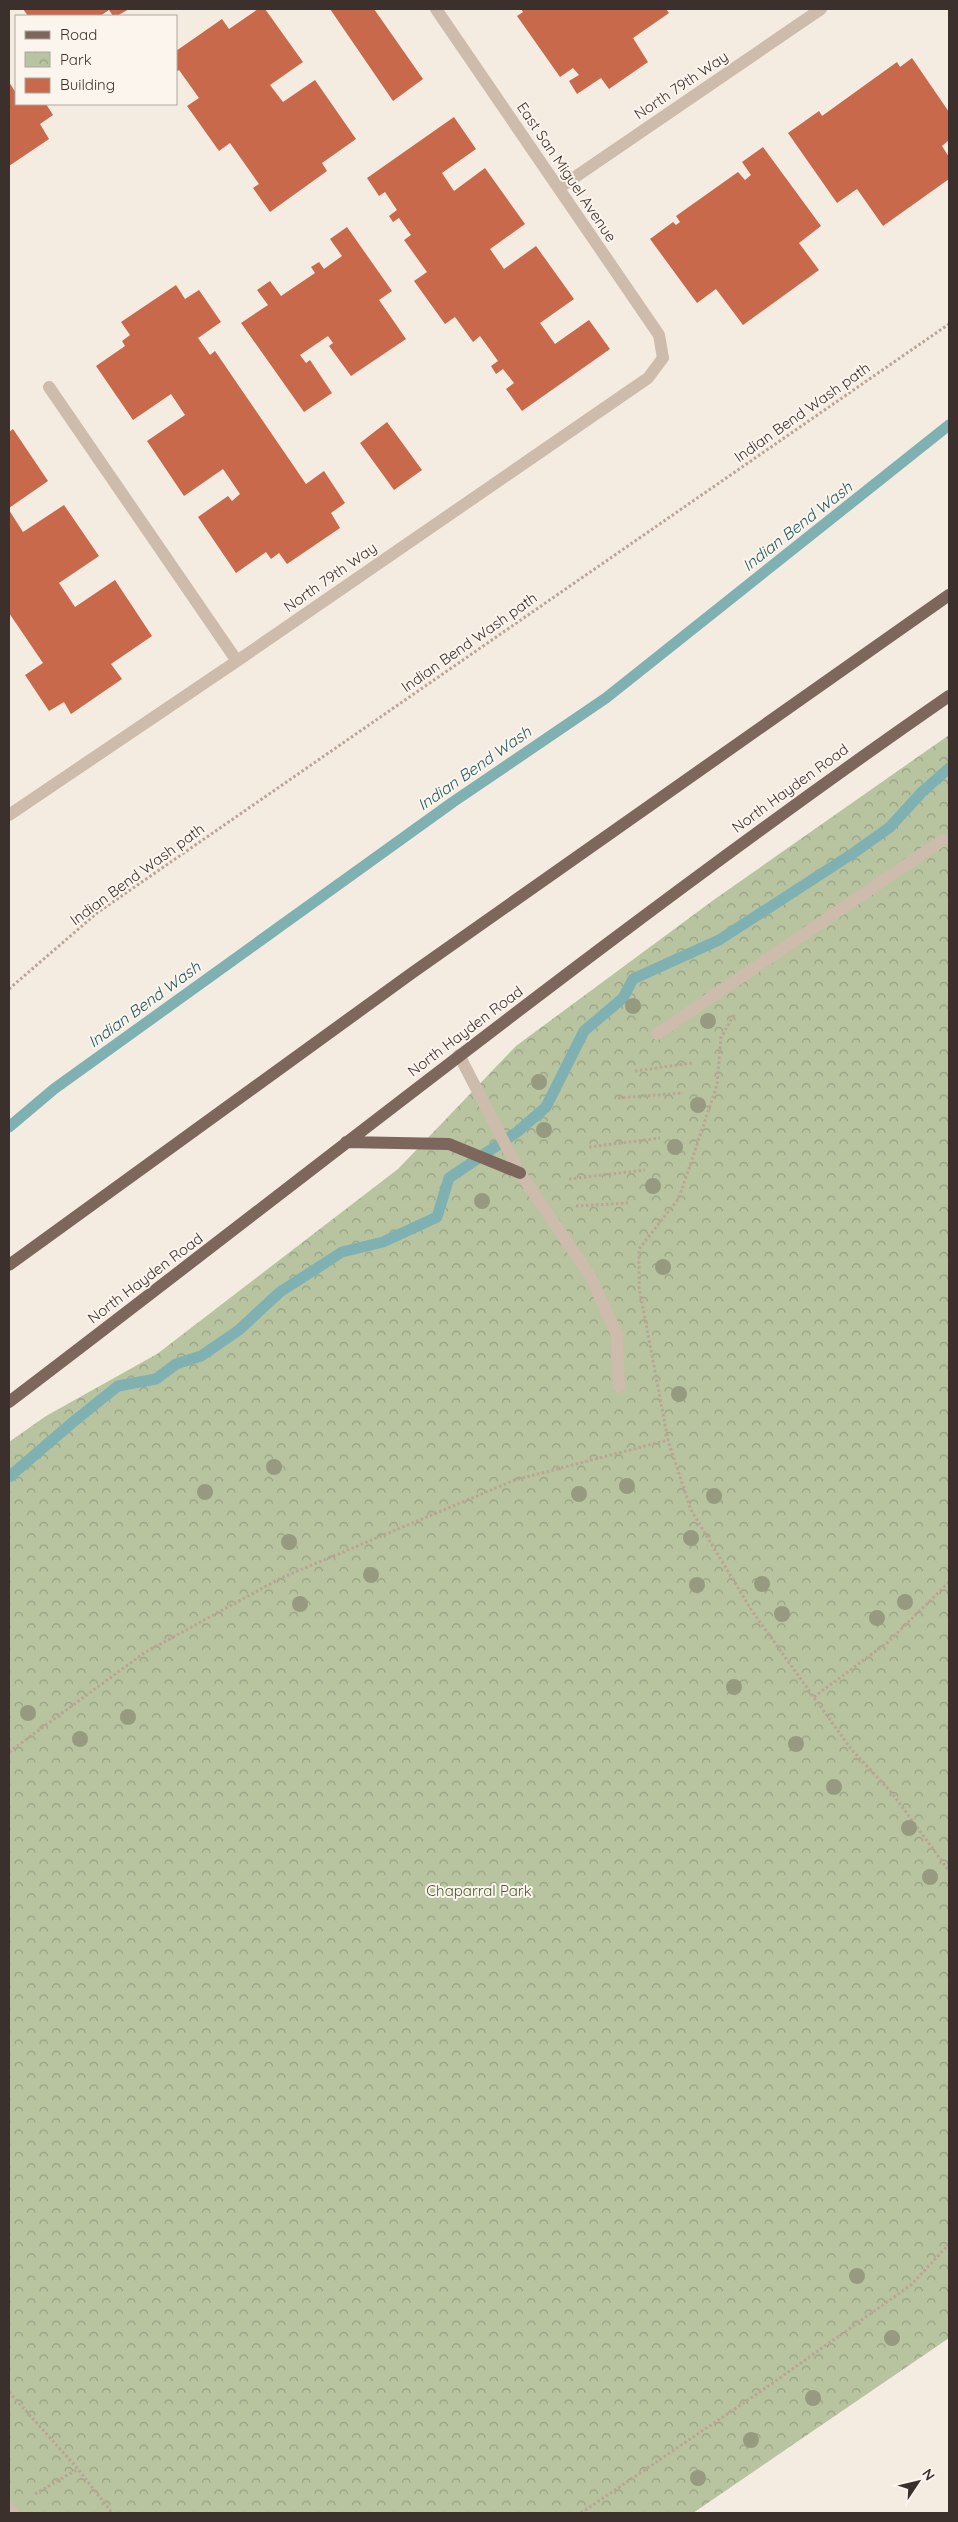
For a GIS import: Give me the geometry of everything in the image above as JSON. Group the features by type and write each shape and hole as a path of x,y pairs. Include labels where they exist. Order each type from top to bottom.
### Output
{"main road":[{"path":"9,1265 412,973 949,595"},
{"name":"North Hayden Road","path":"9,1402 459,1055 750,837 949,696"},
{"path":"346,1142 450,1144 520,1173"}],"street":[{"name":"East San Miguel Avenue","path":"436,9 658,335 663,358"},
{"name":"North 79th Way","path":"559,188 821,9"},
{"name":"North 79th Way","path":"9,815 238,661 648,378 663,358"},
{"path":"49,387 238,661"},
{"path":"657,1034 943,840"},
{"path":"459,1055 520,1173 591,1277 617,1335 619,1387"},
{"path":"9,2508 13,2513"}],"path":[{"name":"Indian Bend Wash path","path":"9,989 97,913 949,324"},
{"path":"738,1007 721,1037 717,1085 679,1198 639,1249 639,1287 668,1440 691,1510 752,1612 851,1749 892,1793 949,1871"},
{"path":"635,1071 692,1063"},
{"path":"618,1098 682,1093"},
{"path":"589,1147 660,1138"},
{"path":"569,1179 645,1170"},
{"path":"571,1206 628,1203"},
{"path":"9,1752 144,1653 281,1578 514,1480 668,1440"},
{"path":"814,1697 888,1642 949,1582"},
{"path":"581,2513 767,2387 910,2285 949,2244"},
{"path":"9,2392 78,2469 112,2513"},
{"path":"35,2494 78,2469"}],"green space":[{"name":"Chaparral Park","path":"949,735 949,2338 693,2513 9,2513 9,1442 46,1416 157,1354 398,1169 516,1046 715,899"}],"building":[{"path":"23,9 129,9 119,15 112,15 109,10 102,15 27,15"},
{"path":"258,9 265,9 303,62 270,85 283,102 315,80 356,139 322,163 327,171 270,212 253,188 259,184 230,143 219,151 187,106 199,98 178,71 178,50 222,19 229,29"},
{"path":"330,9 374,9 423,79 393,101"},
{"path":"521,9 666,9 669,13 633,38 648,62 609,89 601,78 577,94 569,81 579,75 573,68 560,77 517,16 523,12"},
{"path":"912,58 949,112 949,140 942,146 949,157 949,179 883,226 857,189 837,203 788,133 819,111 822,116 897,62 900,67"},
{"path":"9,82 15,91 15,105 47,105 53,115 40,124 49,139 9,166"},
{"path":"454,117 476,149 442,173 454,191 485,168 525,224 490,249 504,269 536,246 574,299 540,323 555,344 589,320 610,349 522,411 506,389 514,383 503,369 496,374 491,366 498,361 480,336 473,342 455,317 445,324 414,281 427,272 404,240 411,235 399,218 393,222 389,216 397,210 385,192 379,196 367,178"},
{"path":"763,147 821,226 799,243 819,270 743,325 716,289 697,303 650,239 673,222 676,225 680,222 676,216 738,172 745,180 751,175 742,162"},
{"path":"347,227 392,291 379,300 406,339 351,376 329,346 333,343 328,336 300,355 306,363 310,360 332,393 304,412 241,323 268,305 257,290 270,281 281,296 315,273 311,267 319,262 324,269 342,256 330,239"},
{"path":"176,285 185,299 199,290 221,322 198,338 210,355 215,351 306,484 324,471 345,503 331,513 340,528 287,564 279,553 271,559 266,552 236,573 198,517 228,496 232,501 240,494 223,469 184,496 147,441 185,415 171,394 133,420 96,366 125,346 122,341 130,335 121,322"},
{"path":"387,422 422,470 394,490 360,443"},
{"path":"13,429 48,481 9,508 9,432"},
{"path":"64,505 99,556 59,583 75,607 115,580 152,636 111,664 122,679 71,714 64,702 49,711 25,675 43,663 9,613 9,510 23,532"}],"waterway":[{"name":"Indian Bend Wash","path":"9,1127 54,1089 453,802 606,698 949,425"},
{"path":"9,1477 118,1386 156,1379 176,1364 201,1356 239,1330 280,1292 342,1252 383,1242 437,1217 449,1178 517,1132 546,1107 584,1031 623,998 633,979 719,940 855,852 890,827 922,792 949,768"}]}
